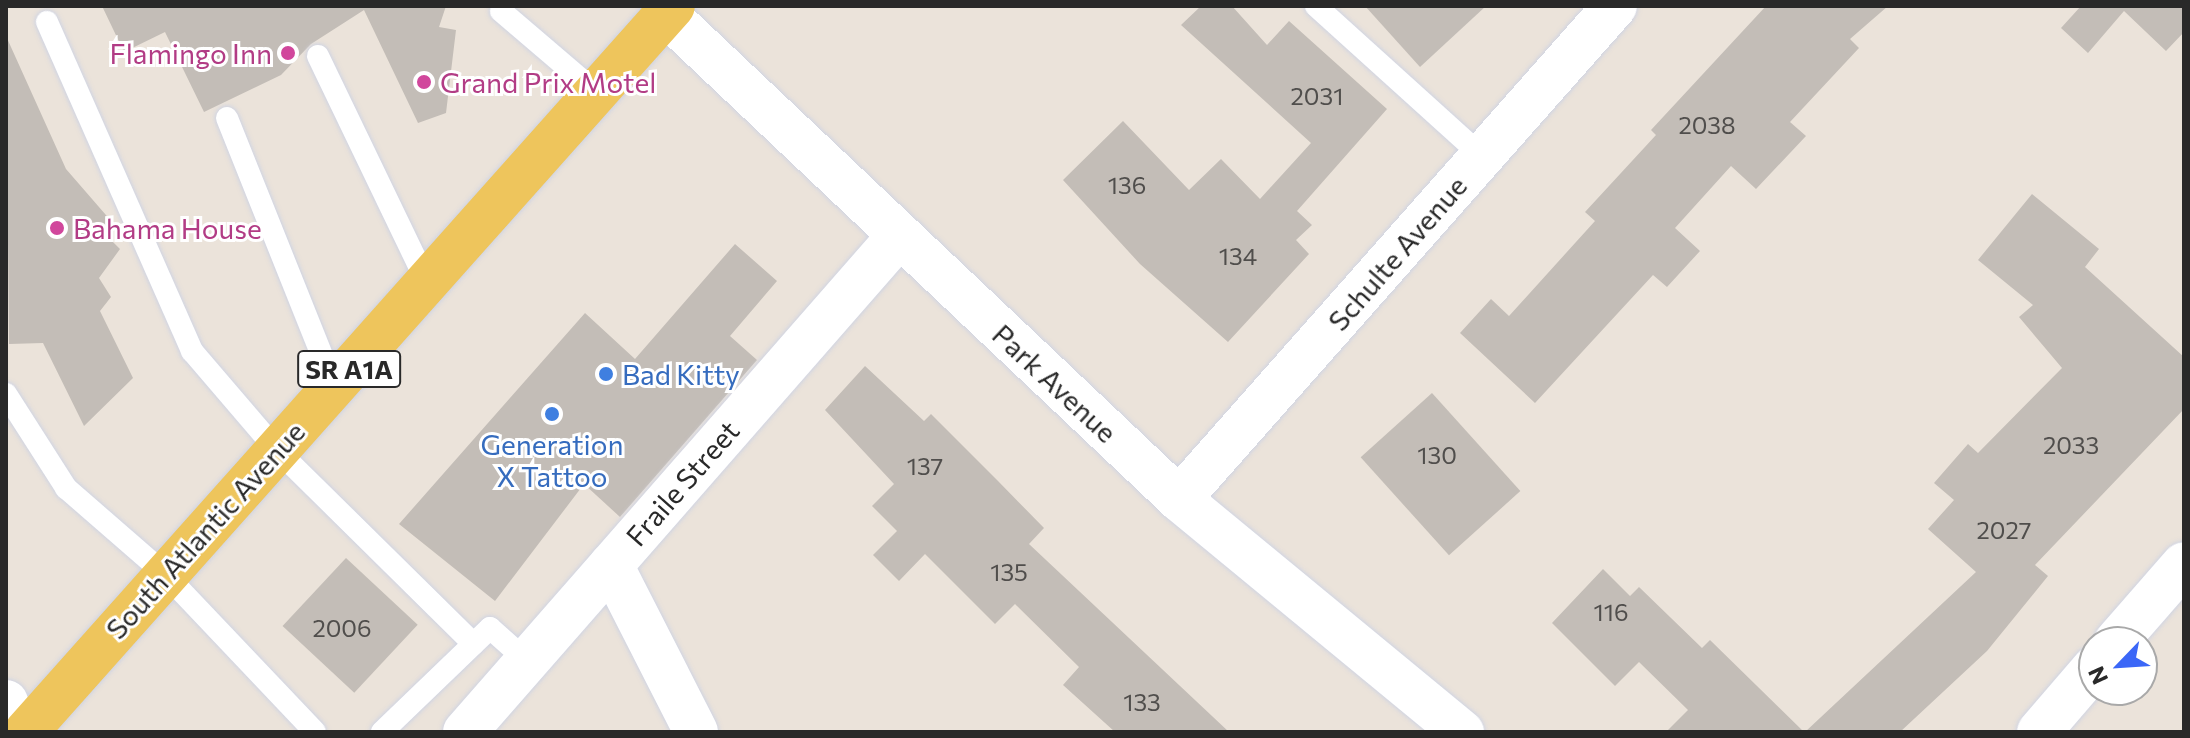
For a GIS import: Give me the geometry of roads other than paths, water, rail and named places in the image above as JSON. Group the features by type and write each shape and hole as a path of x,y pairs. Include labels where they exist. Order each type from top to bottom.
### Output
{"main road":[{"name":"South Atlantic Avenue","path":"26,732 669,10"}],"street":[{"name":"Schulte Avenue","path":"1179,499 1615,6"},
{"name":"Park Avenue","path":"669,10 900,235 1179,499 1445,727"},
{"name":"Fraile Street","path":"465,732 900,235"},
{"path":"2130,626 2184,564"},
{"path":"611,565 696,732"},
{"path":"2039,732 2078,687"},
{"path":"6,702 18,732"}],"lane":[{"path":"1316,6 1482,156"},
{"path":"501,11 596,92"},
{"path":"47,22 192,351 277,450 474,644"},
{"path":"318,56 426,280"},
{"path":"227,118 334,385"},
{"path":"6,394 66,488 166,575 315,732"},
{"path":"382,732 490,628 527,661"}],"place":[{"name":"Flamingo Inn","path":"288,53"},
{"name":"Grand Prix Motel","path":"424,82"},
{"name":"Bahama House","path":"57,228"},
{"name":"Bad Kitty","path":"606,374"},
{"name":"Generation X Tattoo","path":"552,414"}]}
